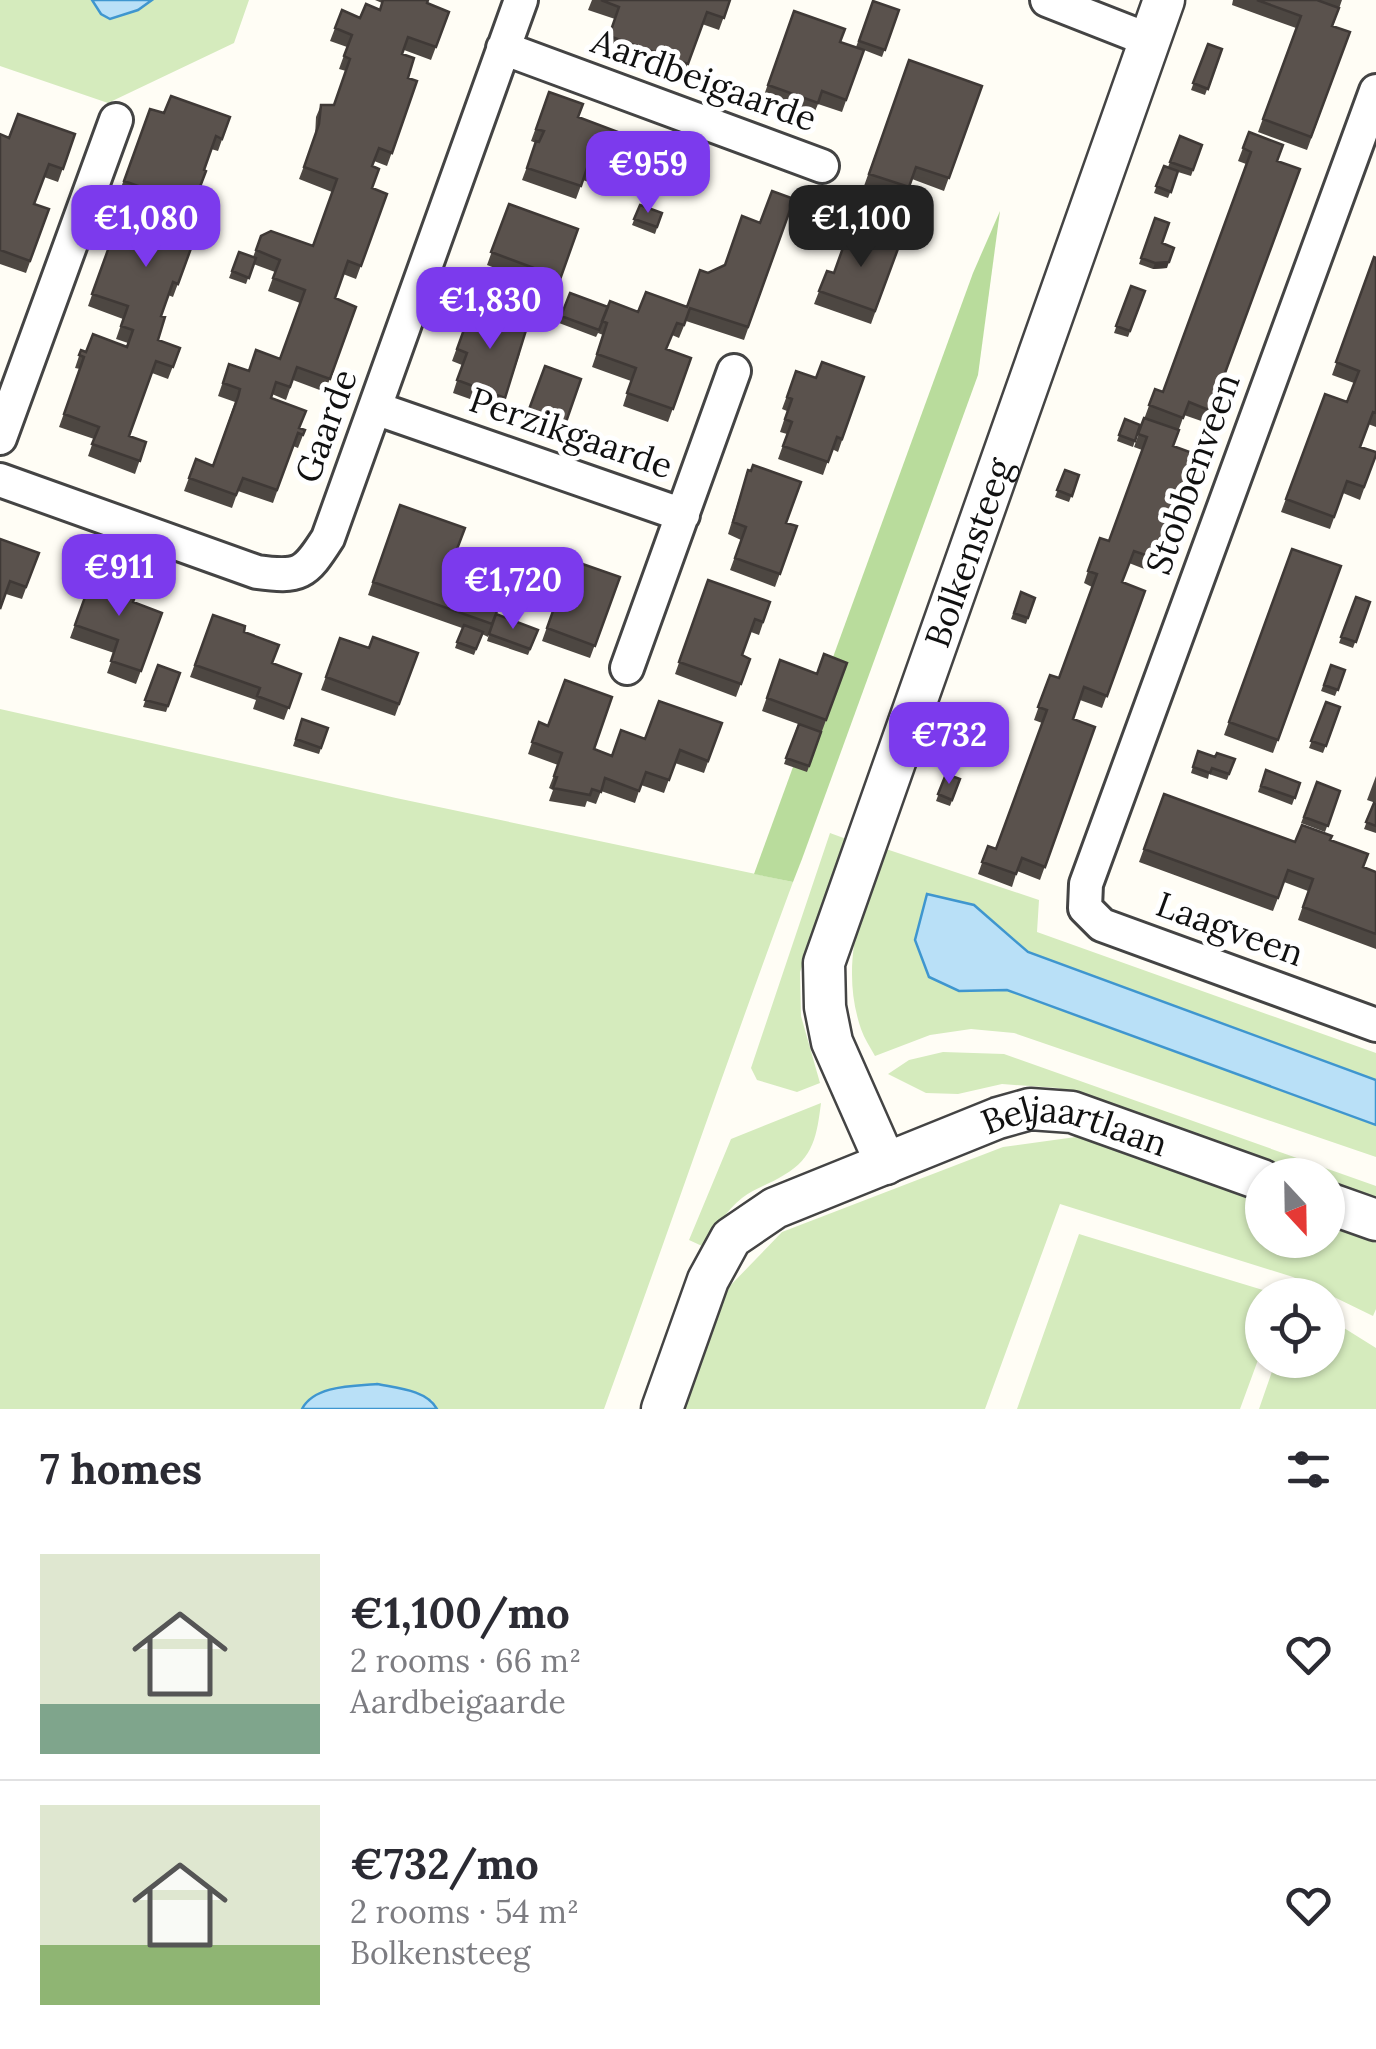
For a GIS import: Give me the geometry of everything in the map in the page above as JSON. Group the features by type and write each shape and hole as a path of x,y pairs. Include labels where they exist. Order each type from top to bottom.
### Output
{"street":[{"name":"Gaarde","path":"0,480 257,572 288,576 310,566 328,538 521,0"},
{"path":"1047,0 1150,40"},
{"name":"Bolkensteeg","path":"886,1164 832,1042 825,1007 824,962 1164,0"},
{"name":"Aardbeigaarde","path":"503,48 822,166"},
{"name":"Stobbenveen","path":"1086,884 1376,91"},
{"path":"0,438 116,120"},
{"name":"Perzikgaarde","path":"627,668 734,371"},
{"name":"Perzikgaarde","path":"376,408 683,515"},
{"name":"Laagveen","path":"1086,884 1085,908 1102,925 1376,1024"},
{"name":"Beljaartlaan","path":"886,1164 998,1118 1030,1109 1072,1112 1245,1174"},
{"path":"662,1409 708,1280 731,1238 775,1208 886,1164"},
{"path":"1345,1209 1376,1220"}],"green space":[{"path":"0,0 249,0 234,43 108,103 0,66"},
{"path":"1000,211 978,375 802,859 793,882 754,874 973,273"},
{"path":"0,709 793,882 604,1409 437,1409 432,1400 404,1389 306,1401 302,1409 0,1409"},
{"path":"830,833 849,840 800,972 801,1016 820,1083 797,1092 757,1080 751,1068"},
{"path":"880,847 1039,900 1037,932 1376,1053 1376,1080 1028,952 974,905 959,991 1007,990 1376,1125 1376,1157 1014,1033 971,1029 930,1035 875,1056 862,1032 852,982 860,914"},
{"path":"943,1052 1004,1054 1297,1158 1250,1158 1058,1088 1002,1084 958,1094 926,1093 888,1074 909,1060"},
{"path":"821,1103 815,1135 802,1161 742,1198 702,1246 689,1240 731,1139"},
{"path":"1083,1136 1245,1195 1245,1258 1345,1258 1345,1231 1376,1243 1373,1316 1345,1302 1345,1278 1295,1278 1060,1204 985,1409 684,1409 726,1290 782,1232 1003,1147"},
{"path":"1345,1175 1376,1186 1376,1204 1345,1192"},
{"path":"1079,1234 1245,1285 1245,1378 1251,1378 1240,1409 1017,1409"},
{"path":"1345,1329 1376,1348 1376,1409 1259,1409 1270,1378 1345,1378"}],"water":[{"path":"92,0 152,0 138,10 110,19 101,14"},
{"path":"927,894 974,905 1028,952 1376,1080 1376,1125 1007,990 959,991 929,977 915,940"},
{"path":"377,1384 419,1394 437,1409 302,1409 325,1391"}],"building":[{"path":"383,0 428,0 427,3 449,12 436,47 408,37 402,54 414,58 408,78 417,81 392,153 379,148 372,166 379,169 372,188 387,194 361,266 348,261 335,298 356,307 330,379 297,367 290,387 276,382 271,398 306,411 299,428 305,430 303,435 298,433 277,490 243,478 236,495 189,478 196,459 213,466 238,397 240,389 223,383 229,364 249,371 256,350 280,359 305,290 273,278 280,260 256,250 261,236 271,231 313,246 337,179 304,167 319,124 321,105 334,105 350,59 344,56 352,35 335,28 342,10 360,18 366,4 380,10"},
{"path":"601,0 730,0 724,18 707,12 688,64 609,36 619,7"},
{"path":"1257,0 1317,0 1339,8 1332,26 1350,32 1311,137 1263,119 1301,16"},
{"path":"873,1 899,10 885,50 859,41"},
{"path":"794,11 845,29 840,42 864,50 846,100 822,91 818,103 768,85"},
{"path":"1208,44 1222,49 1208,89 1193,83"},
{"path":"909,60 982,86 949,178 916,167 909,187 869,174"},
{"path":"549,92 583,104 578,117 639,140 624,181 587,168 581,186 527,168 536,141 544,131 536,129"},
{"path":"171,96 230,117 222,139 216,136 204,170 193,205 205,210 178,284 173,282 161,316 165,317 158,340 180,348 173,367 156,361 129,436 146,442 140,461 92,444 99,427 64,414 84,357 79,355 81,350 86,352 93,334 127,347 133,330 121,326 128,306 92,294 118,222 132,226 139,207 134,206 141,187 124,181 150,109 164,113"},
{"path":"18,114 75,134 63,169 49,164 34,204 49,209 30,261 0,250 0,134 9,138"},
{"path":"1249,132 1283,145 1277,161 1300,169 1211,411 1189,402 1183,418 1149,405 1155,389 1163,392 1251,152 1243,148"},
{"path":"1180,136 1202,145 1193,170 1170,162"},
{"path":"1164,166 1178,171 1171,192 1156,186"},
{"path":"772,191 794,199 748,327 690,308 684,325 677,323 666,349 691,358 673,409 627,393 636,368 597,354 607,323 602,321 610,301 638,312 646,292 687,307 700,270 708,273 725,265 742,216 760,223"},
{"path":"509,204 578,229 558,285 532,275 534,268 491,252"},
{"path":"640,205 662,213 657,227 634,219"},
{"path":"1155,218 1169,223 1162,243 1174,248 1169,262 1141,258"},
{"path":"850,228 899,246 875,311 819,291 827,271 834,273"},
{"path":"239,252 256,258 249,278 232,271"},
{"path":"1374,257 1376,413 1373,412 1360,447 1376,455 1364,487 1347,481 1334,517 1286,499 1325,394 1347,402 1359,371 1336,362"},
{"path":"1131,286 1145,291 1130,331 1116,326"},
{"path":"570,293 608,307 599,330 561,316"},
{"path":"472,307 527,327 505,398 457,380 467,353 457,349"},
{"path":"822,362 864,377 842,439 837,437 828,462 783,446 792,422 785,419 796,371 816,378"},
{"path":"545,366 581,379 565,425 528,412"},
{"path":"1144,418 1179,430 1173,446 1195,454 1157,559 1134,551 1122,582 1145,591 1107,696 1084,687 1073,719 1095,727 1045,867 1022,858 1016,874 982,862 988,846 996,849 1047,710 1038,707 1050,675 1059,678 1097,574 1088,571 1100,538 1109,541 1147,437 1138,434"},
{"path":"1125,419 1140,425 1135,441 1119,435"},
{"path":"753,465 801,482 786,523 797,526 780,574 735,558 746,527 733,522 748,470"},
{"path":"1065,470 1079,475 1072,496 1057,490"},
{"path":"400,505 465,528 446,578 502,598 492,624 373,582"},
{"path":"0,539 39,553 26,587 10,581 0,609"},
{"path":"1292,549 1341,566 1278,740 1229,722"},
{"path":"571,560 620,577 595,646 547,628"},
{"path":"94,572 138,588 133,602 162,613 141,671 111,661 118,640 75,625"},
{"path":"708,580 770,602 763,622 755,619 742,655 750,659 741,684 679,662"},
{"path":"1021,592 1035,598 1028,618 1014,613"},
{"path":"1356,597 1370,602 1356,642 1341,637"},
{"path":"496,614 538,630 530,649 489,634"},
{"path":"213,615 245,626 244,632 279,645 272,663 301,674 289,708 257,696 260,688 195,665"},
{"path":"464,625 483,632 476,649 457,642"},
{"path":"373,637 418,653 399,704 326,677 340,638 369,648"},
{"path":"824,654 847,663 826,720 767,698 780,660 817,674"},
{"path":"158,665 180,673 168,706 145,700"},
{"path":"1331,665 1345,670 1338,690 1324,685"},
{"path":"565,680 612,697 594,749 612,756 621,730 645,739 659,701 722,723 708,761 680,750 669,780 646,772 639,791 605,778 601,792 592,789 590,795 553,788 562,753 532,742 539,722 548,726"},
{"path":"1326,702 1340,707 1326,746 1311,741"},
{"path":"302,719 328,728 321,748 296,739"},
{"path":"799,724 821,732 809,766 786,758"},
{"path":"972,729 986,734 978,754 964,749"},
{"path":"1198,751 1235,759 1229,774 1193,767"},
{"path":"1266,770 1300,783 1295,798 1261,786"},
{"path":"946,774 960,779 952,800 938,794"},
{"path":"1317,782 1340,791 1328,826 1304,817"},
{"path":"1164,794 1295,842 1302,825 1368,854 1363,867 1376,872 1376,934 1303,907 1313,879 1288,870 1278,898 1144,849"},
{"path":"1376,804 1376,826 1366,822"}]}
